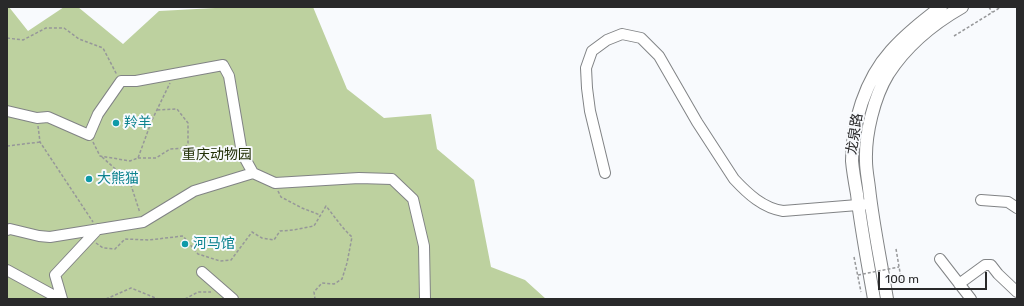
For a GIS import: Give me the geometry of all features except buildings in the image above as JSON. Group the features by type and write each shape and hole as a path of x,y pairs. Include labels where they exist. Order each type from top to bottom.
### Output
{"main road":[{"name":"龙泉路","path":"874,299 852,161 855,128 866,90 877,70 890,52 912,30 942,12 962,7"},
{"name":"龙泉路","path":"887,299 870,204 866,161 868,130 878,94 888,74 942,12"}],"street":[{"path":"942,12 968,7"},
{"path":"605,173 590,111 586,88 586,68 592,51 607,40 622,34 641,38 659,56 696,122 734,179 742,188 759,201 774,210 783,212 870,204"},
{"path":"7,111 37,118 48,117 89,135 98,114 121,82 136,81 223,65 228,76 242,153 254,173 275,183 359,178 392,179 413,199 424,246 425,299"},
{"path":"7,230 10,229 50,237 143,222 194,191 254,173"},
{"path":"981,200 1008,202 1017,208"},
{"path":"61,299 55,275 98,229"},
{"path":"940,259 971,299"},
{"path":"959,284 985,265 991,266 1017,292"},
{"path":"7,270 61,299"},
{"path":"202,272 233,299"}],"path":[{"path":"988,7 992,12"},
{"path":"954,36 1001,7"},
{"path":"7,38 23,40 46,28 64,28 79,39 103,48 121,82"},
{"path":"138,158 157,110 174,74"},
{"path":"100,156 130,161 138,158 156,158 170,149 185,148 188,143 188,123 177,110 157,110"},
{"path":"37,118 40,142 98,229 94,242 103,248 116,249 125,239 149,240 183,236 198,254 220,261 231,260 252,232 262,238 274,240 280,231 314,226 326,206 340,227 352,237 347,264 342,278 334,284 322,282 314,292 315,299"},
{"path":"89,135 100,156 130,182 143,222"},
{"path":"7,146 40,142"},
{"path":"275,183 281,197 302,208 321,215"},
{"path":"896,250 902,284"},
{"path":"854,257 861,292"},
{"path":"858,275 899,267"},
{"path":"185,299 198,292 209,293 220,287"},
{"path":"106,299 131,288 158,299"}],"green space":[{"name":"重庆动物园","path":"7,7 9,7 28,31 64,7 78,7 123,44 159,11 234,7 313,7 347,89 384,118 431,114 437,149 474,180 491,267 525,280 546,299 7,299"}],"place":[{"name":"羚羊","path":"116,123"},
{"name":"大熊猫","path":"89,179"},
{"name":"河马馆","path":"185,244"}]}
